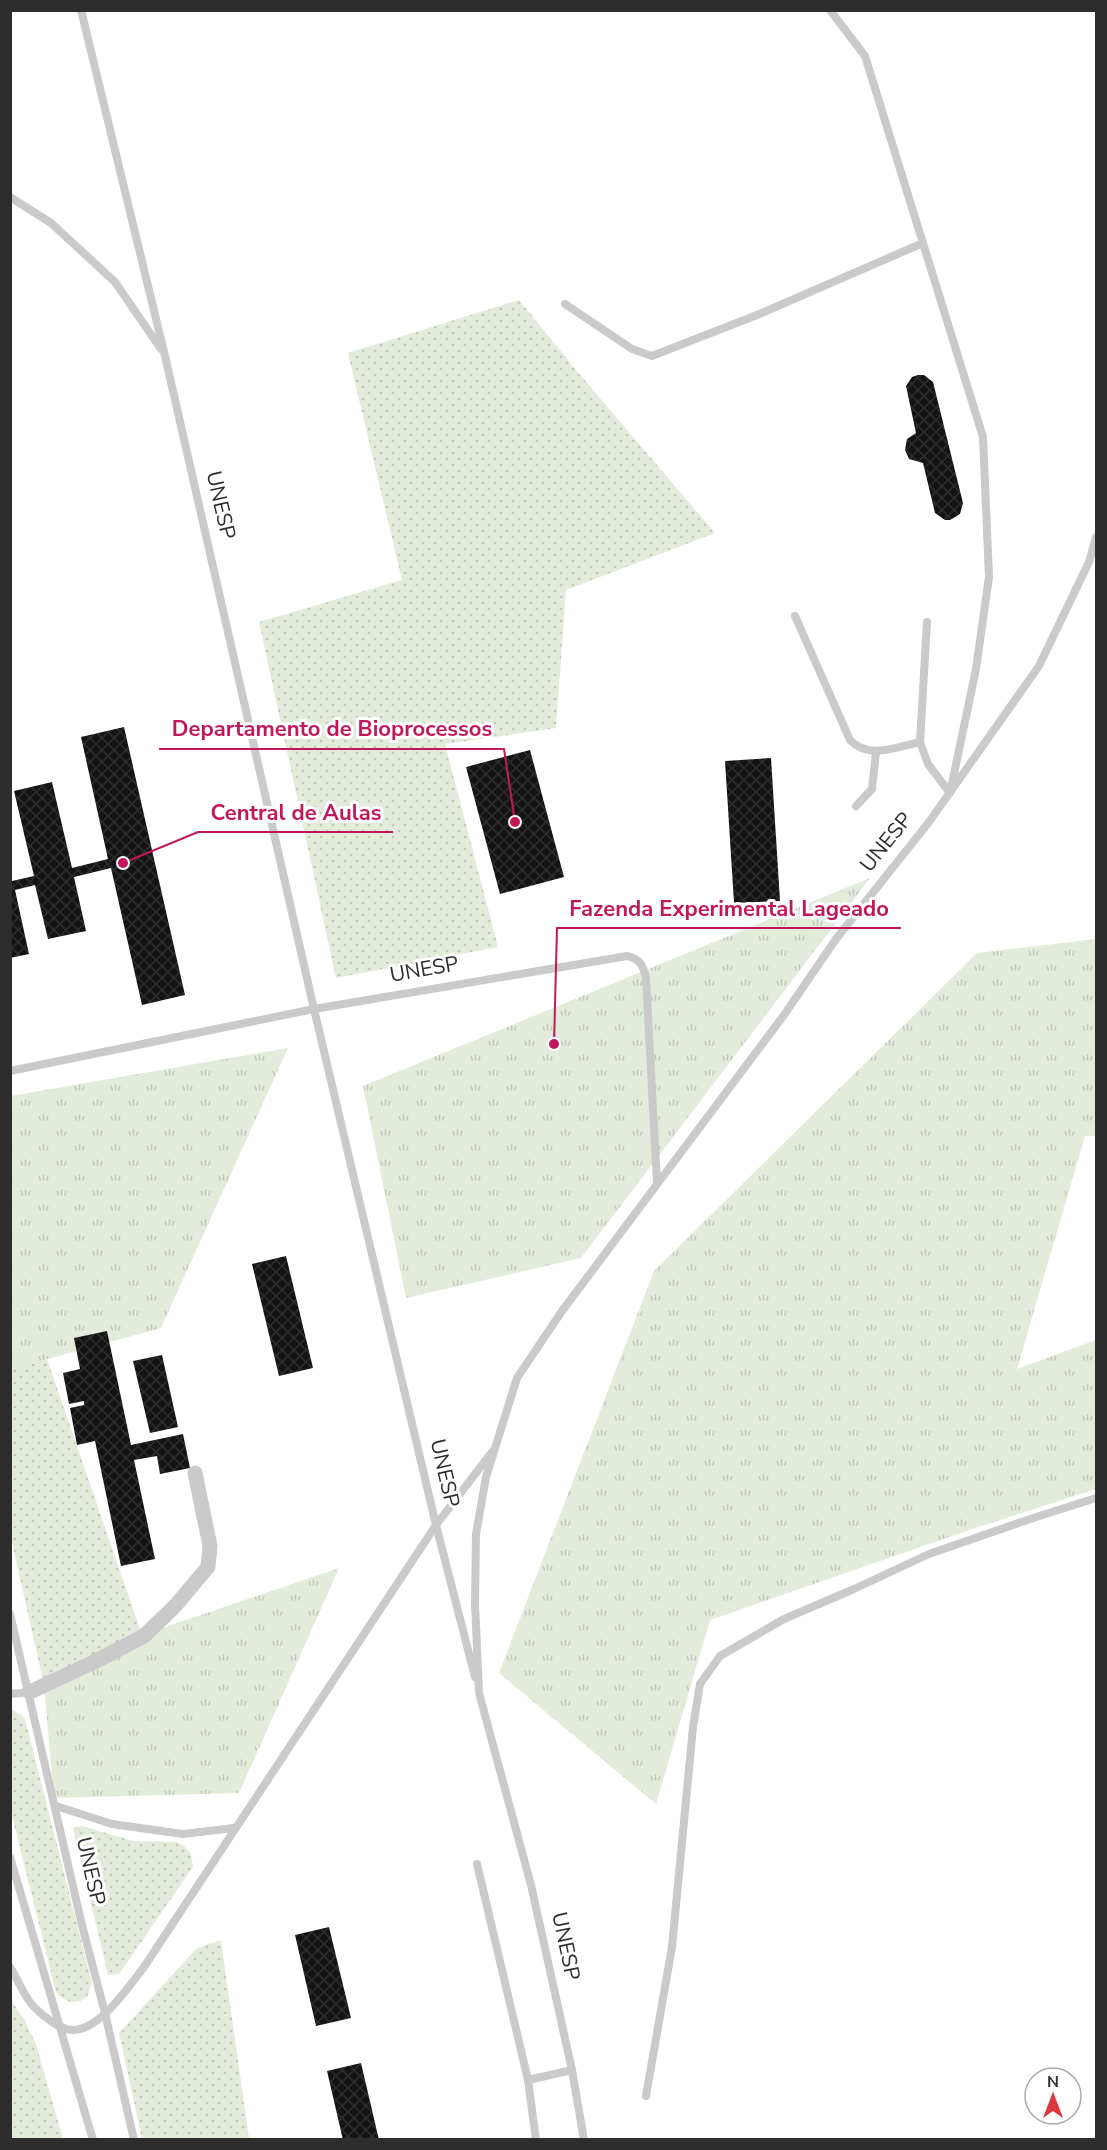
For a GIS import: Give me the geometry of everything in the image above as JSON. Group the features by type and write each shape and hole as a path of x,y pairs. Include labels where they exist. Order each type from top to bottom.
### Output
{"street":[{"path":"30,1692 144,1636 175,1606 208,1567 210,1546 195,1473"}],"lane":[{"name":"UNESP","path":"81,10 165,356 314,1009 436,1526 531,1885 572,2070 584,2139"},
{"path":"830,10 865,56 983,437 989,577 976,669 950,793"},
{"path":"10,197 51,223 115,282 165,356"},
{"path":"565,304 632,349 652,356 757,315 923,243"},
{"name":"UNESP","path":"480,1693 474,1603 476,1534 486,1477 517,1378 562,1311 784,1015 836,939 929,822 1040,666 1089,561 1096,537"},
{"path":"795,616 850,740 858,749 876,752 921,742"},
{"path":"927,621 921,742 928,764 950,793"},
{"path":"856,806 872,789 876,752"},
{"name":"UNESP","path":"10,1071 314,1009 627,956 642,964 646,978 657,1183"},
{"name":"UNESP","path":"59,2026 74,2030 89,2025 105,2013 144,1967 436,1526 496,1446"},
{"path":"646,2096 672,1947 693,1727 700,1684 720,1656 784,1619 929,1554 1096,1498"},
{"name":"UNESP","path":"10,1614 134,2139"},
{"path":"10,1694 30,1692"},
{"name":"UNESP","path":"56,1806 111,1824 183,1833 234,1828"},
{"path":"10,1857 93,2139"},
{"path":"477,1864 528,2080 536,2139"},
{"path":"10,1967 33,2006 59,2026"},
{"path":"528,2080 572,2070"}],"green space":[{"path":"519,300 715,533 566,590 556,728 445,744 498,947 336,978 259,622 402,580 348,353"},
{"path":"870,878 581,1258 406,1298 363,1086"},
{"path":"1096,939 1096,1136 1085,1136 1017,1369 1096,1340 1096,1489 975,1528 710,1620 656,1804 499,1673 654,1271 977,953"},
{"path":"288,1048 161,1328 11,1369 11,1096"},
{"path":"47,1359 142,1635 44,1685 11,1538 10,1369"},
{"path":"339,1568 239,1793 54,1798 44,1685 142,1635"},
{"path":"11,1709 25,1719 92,1983 87,1997 74,2002 63,1999 56,1992 11,1812"},
{"path":"82,1826 133,1841 177,1842 191,1854 193,1867 119,1974 108,1975 73,1828"},
{"path":"221,1940 249,2139 142,2139 119,2033 197,1948"},
{"path":"10,1999 24,2019 36,2044 63,2139 11,2139"}],"building":[{"path":"924,375 933,382 963,503 960,514 950,520 945,520 935,513 923,463 909,459 905,450 907,439 916,433 906,386 912,377"},
{"path":"124,727 185,995 142,1005 111,868 74,877 86,931 48,939 35,885 15,890 29,954 10,958 10,876 12,881 34,876 14,791 52,782 72,868 108,859 81,737"},
{"path":"530,750 564,877 500,894 466,767"},
{"path":"771,758 780,901 734,903 725,761"},
{"path":"286,1256 313,1368 279,1376 252,1264"},
{"path":"107,1331 131,1445 183,1434 190,1468 160,1474 157,1456 134,1460 155,1559 121,1566 95,1441 77,1445 70,1408 84,1405 84,1401 69,1404 63,1373 80,1369 74,1338"},
{"path":"162,1355 178,1427 150,1433 133,1361"},
{"path":"329,1927 351,2018 316,2026 295,1935"},
{"path":"361,2063 379,2140 343,2140 327,2071"}],"place":[{"name":"Departamento de Bioprocessos","path":"515,822"},
{"name":"Central de Aulas","path":"123,863"},
{"name":"Fazenda Experimental Lageado","path":"554,1044"}]}
